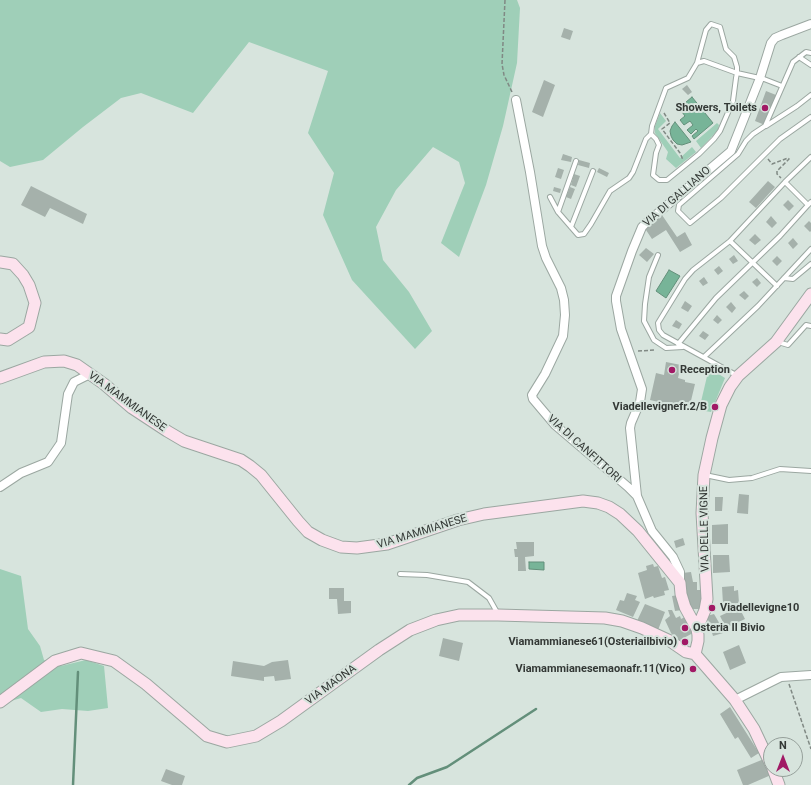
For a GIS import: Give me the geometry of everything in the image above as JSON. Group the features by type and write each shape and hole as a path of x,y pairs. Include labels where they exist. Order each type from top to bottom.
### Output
{"main road":[{"path":"0,262 12,264 23,275 29,285 36,303 28,327 8,340 0,339"},
{"name":"VIA DELLE VIGNE","path":"697,629 706,610 707,599 702,513 704,475 721,405 738,376 776,342 811,294"},
{"name":"VIA MAMMIANESE","path":"0,378 44,362 64,361 77,365 104,384 132,408 184,441 241,460 250,466 261,475 303,527 314,536 341,547 373,547 387,544 458,520 484,514 583,501 603,505 620,514 638,531 680,583 681,594 685,607 697,629"},
{"name":"VIA MAONA","path":"0,702 55,661 81,653 114,661 146,684 207,736 227,742 256,736 281,721 379,650 410,630 436,620 454,616 498,614 605,618 622,621 642,628 670,641 686,652 695,654"},
{"path":"697,629 698,641 695,654 735,700 754,729 763,748"}],"street":[{"name":"VIA DI GALLIANO","path":"637,496 630,428 640,402 642,389 616,309 616,296 642,227 656,213 731,151 775,38 811,24"},
{"name":"VIA DI CANFITTORI","path":"516,100 542,246 560,288 564,300 565,315 563,336 545,374 532,395 533,399 555,425 637,496 652,530 672,557 680,572 680,583"},
{"path":"0,487 21,473 48,462 61,443 68,394 74,382 90,374"},
{"path":"735,700 781,677 811,675"}],"lane":[{"path":"550,197 558,212 578,235 584,234 610,191 629,178 633,172 646,139 651,134 652,126 666,88 688,78 697,63 706,30 711,24 716,24 720,27 726,49 734,57 737,67 733,101 720,131 714,139 665,181 660,180 653,175 656,153 659,145 651,134"},
{"path":"765,126 793,62 806,52 811,53"},
{"path":"799,57 811,66"},
{"path":"697,63 704,61 737,73 760,78 782,86"},
{"path":"811,95 797,106 753,134 746,141 738,154 679,205 678,211 690,223 721,198 780,139 811,117"},
{"path":"738,376 660,333 658,328 659,321 689,274 697,266 730,241 784,182 811,157"},
{"path":"558,212 576,161"},
{"path":"571,227 592,172"},
{"path":"678,344 716,298 780,236 810,204 784,182"},
{"path":"730,241 776,286"},
{"path":"704,357 758,306 811,249"},
{"path":"658,255 649,277 644,322 654,340 666,348 684,347"},
{"path":"784,278 793,279 811,264"},
{"path":"776,342 788,345 806,325 811,326"},
{"path":"704,475 729,480 752,478 780,469 811,471"},
{"path":"400,574 427,575 468,582 489,598 498,614"}],"path":[{"path":"505,0 502,64 504,75 516,100"},
{"path":"663,112 670,123 662,129 680,153 685,165"},
{"path":"764,155 772,164 788,158 789,159 777,171 777,174 784,182"},
{"path":"634,350 641,351 666,348"},
{"path":"787,676 811,749"}],"shaded area":[{"path":"0,0 517,0 520,8 517,63 503,126 486,185 459,257 441,243 465,183 459,162 433,147 396,190 376,227 383,260 409,292 432,331 415,349 352,280 323,215 334,173 308,133 328,71 249,42 193,113 141,93 121,98 43,160 10,167 0,161"},
{"path":"692,97 713,123 694,139 692,136 698,131 696,129 691,134 687,130 693,125 690,121 684,125 680,120 685,116 679,108"},
{"path":"660,113 666,121 658,129 680,158 692,147 696,152 676,168 666,159 668,152 655,133 655,126"},
{"path":"675,122 691,142 682,145 677,144 673,140 670,131"},
{"path":"717,123 719,125 718,130 701,148 696,141"},
{"path":"669,270 680,276 666,298 656,291"},
{"path":"709,368 725,378 711,412 699,410"},
{"path":"529,562 544,562 544,570 529,569"},
{"path":"0,569 21,576 28,629 40,646 44,660 61,666 86,660 104,666 108,708 88,711 62,709 41,712 21,698 0,704"}],"building":[{"path":"564,28 573,31 570,40 561,37"},
{"path":"544,80 555,85 543,117 532,112"},
{"path":"687,85 692,92 688,95 682,89"},
{"name":"Showers, Toilets","path":"766,91 776,95 765,125 755,121"},
{"path":"563,154 572,157 571,162 561,160"},
{"path":"579,160 590,163 589,168 578,165"},
{"path":"558,168 564,170 561,179 555,177"},
{"path":"599,168 609,173 607,177 597,172"},
{"path":"574,174 580,176 576,187 571,185"},
{"path":"768,181 775,187 756,208 749,202"},
{"path":"31,186 87,214 83,224 50,208 45,217 21,205"},
{"path":"554,187 561,189 560,193 553,191"},
{"path":"570,187 575,189 571,199 566,197"},
{"path":"788,200 794,206 789,211 783,205"},
{"path":"662,215 677,237 685,232 692,245 680,252 666,230 652,239 644,227"},
{"path":"771,216 777,223 772,228 766,222"},
{"path":"809,221 811,223 810,232 804,226"},
{"path":"755,234 761,240 755,245 749,240"},
{"path":"793,238 798,244 793,249 788,243"},
{"path":"646,248 654,254 647,262 639,255"},
{"path":"734,255 738,261 733,264 729,259"},
{"path":"777,256 782,261 777,266 772,261"},
{"path":"719,266 723,271 718,275 714,270"},
{"path":"704,277 708,283 703,286 699,281"},
{"path":"757,278 761,283 757,287 752,282"},
{"path":"744,291 749,296 745,300 739,295"},
{"path":"685,301 692,306 688,312 681,308"},
{"path":"731,302 736,308 732,313 726,307"},
{"path":"717,315 722,320 718,324 713,320"},
{"path":"676,320 682,324 679,329 672,326"},
{"path":"703,331 709,335 705,340 699,336"},
{"path":"666,362 681,365 678,378 685,380 685,382 695,384 689,409 650,400 656,373 664,375"},
{"path":"739,494 749,495 748,514 737,513"},
{"path":"715,497 723,497 722,511 715,511"},
{"path":"728,524 728,544 712,544 712,525"},
{"path":"683,538 685,545 676,548 674,541"},
{"path":"516,542 534,542 534,556 525,557 526,571 518,571 518,557 515,557 514,549 517,549"},
{"path":"713,555 729,555 730,572 713,573"},
{"path":"653,564 654,567 658,566 662,578 665,577 669,590 664,591 665,595 654,598 653,596 645,599 638,573 647,570 646,566"},
{"path":"691,572 693,582 697,582 697,590 703,590 703,609 689,609 682,573"},
{"path":"734,586 734,591 738,590 739,603 723,604 722,587"},
{"path":"329,588 344,588 344,601 351,601 351,613 338,614 337,599 329,599"},
{"path":"627,593 637,596 635,600 640,602 633,617 616,610 620,600 624,601"},
{"path":"679,595 682,610 675,611 672,596"},
{"path":"645,604 665,612 658,630 637,621"},
{"path":"739,607 745,619 726,628 720,616"},
{"path":"668,610 672,610 676,618 680,616 681,619 685,617 693,633 678,641 671,633 665,620 670,616"},
{"path":"714,614 723,633 713,636 707,616"},
{"path":"443,638 463,643 459,661 439,656"},
{"path":"739,645 746,663 730,670 723,652"},
{"path":"288,660 291,679 275,681 274,676 264,677 264,681 231,676 233,661 264,666 272,662"},
{"path":"730,707 759,753 751,758 738,737 735,739 720,714"},
{"path":"763,759 763,777 766,777 748,785 743,785 737,770"},
{"path":"166,769 185,776 182,785 172,785 161,781"}],"waterway":[{"path":"73,785 78,672"},
{"path":"409,785 417,778 447,767 536,709"}],"place":[{"name":"Showers, Toilets","path":"765,108"},
{"name":"Reception","path":"672,370"},
{"name":"Viadellevignefr.2/B","path":"715,407"},
{"name":"Viadellevigne10","path":"712,608"},
{"name":"Osteria Il Bivio","path":"685,628"},
{"name":"Viamammianese61(Osteriailbivio)","path":"685,642"},
{"name":"Viamammianesemaonafr.11(Vico)","path":"693,669"}]}
